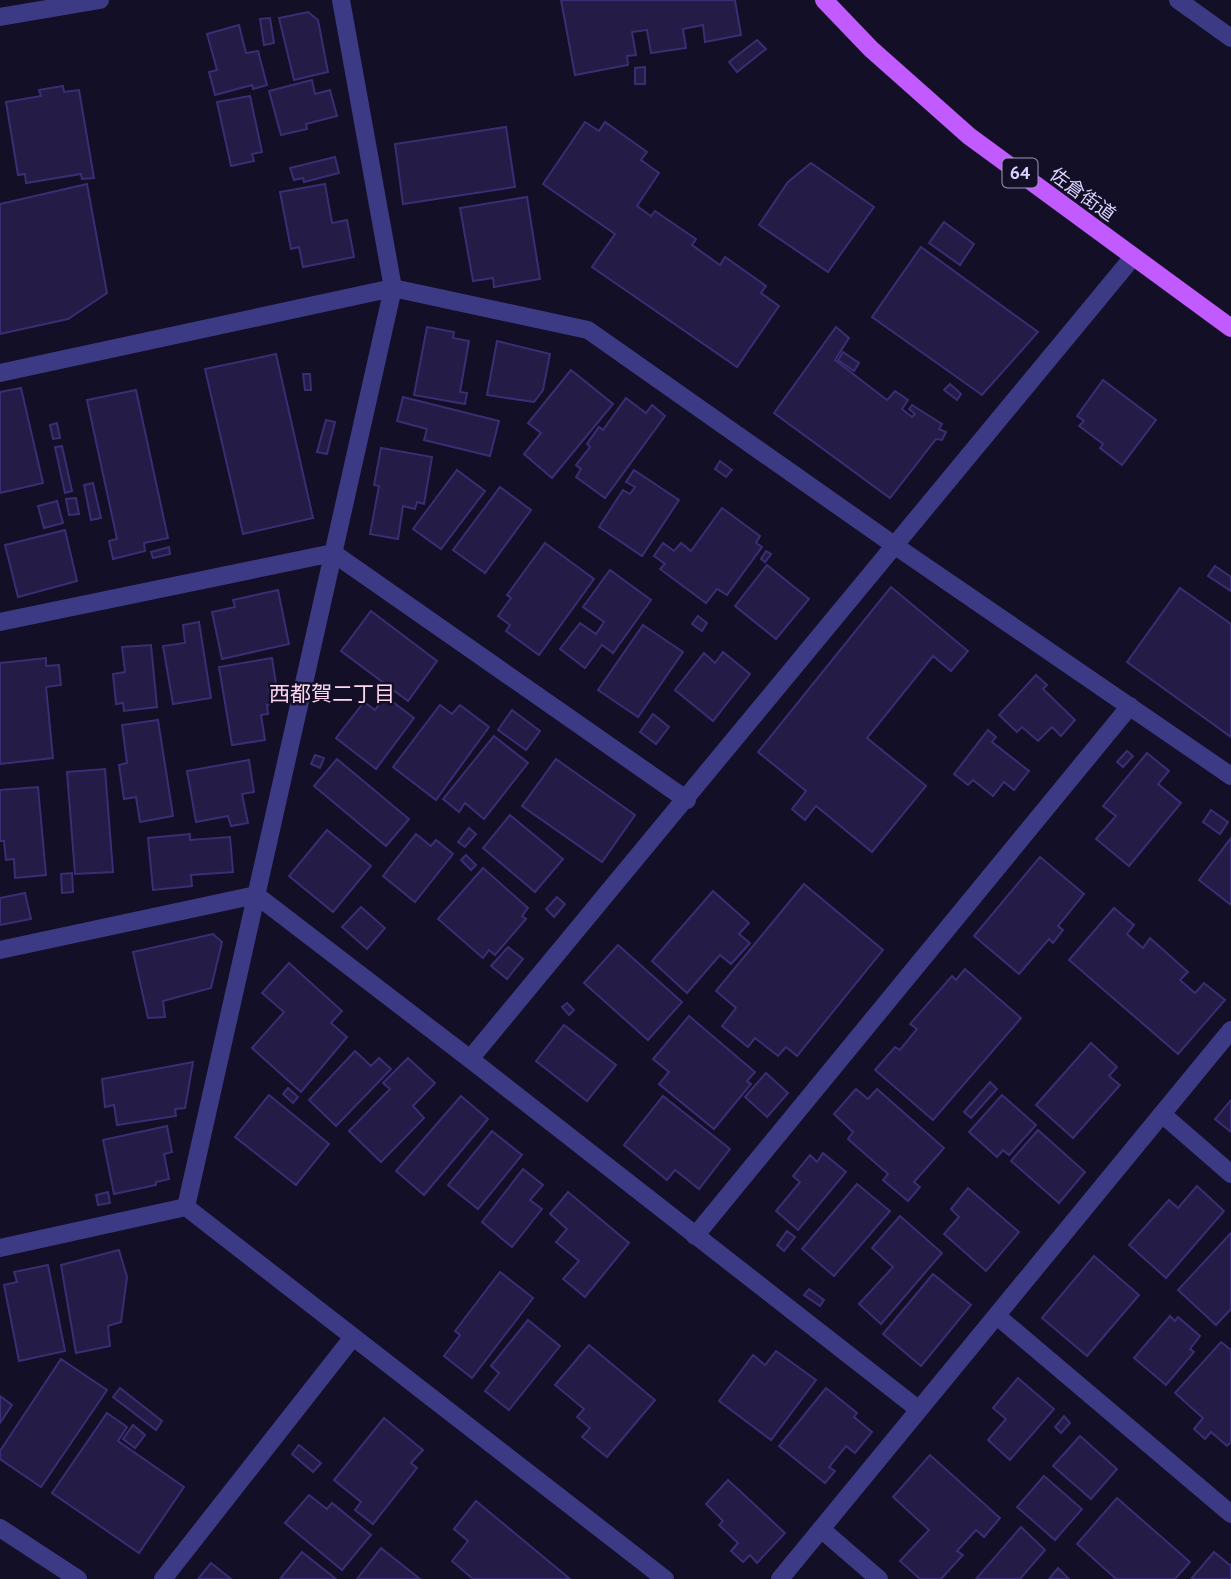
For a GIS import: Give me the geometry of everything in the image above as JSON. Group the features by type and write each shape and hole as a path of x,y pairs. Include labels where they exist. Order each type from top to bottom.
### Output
{"main road":[{"name":"佐倉街道","path":"824,0 871,49 969,136 1231,328"}],"street":[{"path":"0,17 100,0"},
{"path":"186,1207 393,288 341,0"},
{"path":"1178,0 1231,38"},
{"path":"470,1059 687,800 1133,257"},
{"path":"0,373 393,288 588,330 894,545 1231,776"},
{"path":"0,622 333,553 687,800"},
{"path":"695,1236 1130,706"},
{"path":"0,950 256,895 918,1409"},
{"path":"780,1579 1231,1030"},
{"path":"1162,1114 1231,1174"},
{"path":"0,1248 186,1207"},
{"path":"186,1207 665,1579"},
{"path":"997,1316 1231,1514"},
{"path":"163,1579 353,1337"},
{"path":"0,1528 78,1579"},
{"path":"821,1529 879,1579"}],"building":[{"path":"561,0 735,0 741,35 705,42 703,25 683,29 686,48 651,53 647,30 632,32 636,55 627,56 628,65 575,75"},
{"path":"308,12 318,20 328,72 294,80 279,18"},
{"path":"270,18 274,43 264,45 260,19"},
{"path":"239,25 246,53 258,51 267,85 253,89 252,85 215,95 209,72 217,70 207,34"},
{"path":"757,40 766,49 737,72 729,62"},
{"path":"645,67 645,84 635,84 635,68"},
{"path":"312,80 315,94 330,90 337,116 306,124 307,129 281,135 269,91"},
{"path":"63,86 64,92 79,90 94,178 82,179 81,174 26,183 25,174 18,175 6,102 41,96 39,90"},
{"path":"250,96 262,152 252,154 254,161 231,166 217,102"},
{"path":"585,122 599,131 605,122 647,152 641,160 659,173 637,206 651,216 655,211 696,239 692,245 720,265 725,257 766,286 761,293 779,306 737,367 592,267 615,234 543,184"},
{"path":"506,127 515,187 403,204 395,144"},
{"path":"335,157 339,173 304,182 303,178 294,180 290,168"},
{"path":"811,163 874,207 828,272 759,225 788,182"},
{"path":"87,184 107,293 68,319 0,334 0,204"},
{"path":"325,184 332,223 347,220 354,257 303,267 299,247 291,249 280,192"},
{"path":"527,197 540,279 494,287 493,278 473,281 460,208"},
{"path":"944,222 974,244 960,265 929,243"},
{"path":"921,247 1038,332 982,395 872,317"},
{"path":"427,327 454,332 453,338 469,341 460,392 467,393 465,404 414,395"},
{"path":"836,327 849,338 835,360 887,400 895,391 908,400 902,409 912,417 915,414 909,409 912,405 942,424 939,429 946,432 942,440 936,439 890,498 774,413"},
{"path":"497,341 550,354 543,390 534,402 487,395"},
{"path":"843,352 859,363 854,371 838,360"},
{"path":"276,354 313,518 243,534 205,369"},
{"path":"571,370 613,404 552,478 524,454 541,433 528,423"},
{"path":"303,374 310,374 311,390 305,390"},
{"path":"1103,380 1156,420 1122,465 1100,448 1103,444 1079,426 1084,421 1077,416"},
{"path":"950,384 961,394 957,400 944,390"},
{"path":"21,388 43,483 0,493 0,392"},
{"path":"136,390 168,538 144,543 145,551 113,559 109,541 117,539 87,400"},
{"path":"403,397 499,421 490,456 424,440 427,429 397,421"},
{"path":"626,398 646,413 652,405 665,416 605,498 576,477 581,469 576,465 590,447 587,444 599,427 603,430"},
{"path":"326,420 335,422 327,454 317,452"},
{"path":"57,423 60,438 53,439 50,425"},
{"path":"62,446 72,491 65,493 55,447"},
{"path":"381,448 432,457 424,504 417,502 415,509 403,506 398,539 370,534 379,486 374,485"},
{"path":"720,461 732,470 726,477 715,469"},
{"path":"457,470 485,491 441,549 413,529"},
{"path":"634,470 679,500 642,556 599,527 623,490 630,494 635,487 626,482"},
{"path":"93,483 101,518 91,520 84,485"},
{"path":"500,487 531,510 485,573 453,550"},
{"path":"76,498 79,514 69,515 66,499"},
{"path":"57,501 63,523 44,528 38,506"},
{"path":"722,508 760,536 756,543 762,547 727,595 717,589 706,603 660,569 665,564 654,556 663,543 674,551 681,543 691,551"},
{"path":"65,530 77,581 18,597 5,545"},
{"path":"545,543 594,579 539,655 506,631 510,625 498,616 511,598 507,595"},
{"path":"169,547 170,554 153,558 151,552"},
{"path":"766,551 771,554 765,562 761,559"},
{"path":"767,565 809,599 776,639 735,606"},
{"path":"1215,566 1231,577 1231,591 1208,576"},
{"path":"610,570 651,600 613,653 602,645 585,668 560,649 580,623 596,634 604,622 583,607"},
{"path":"891,587 968,651 951,671 933,656 867,738 926,786 872,852 816,806 805,820 792,809 806,791 758,752"},
{"path":"1180,588 1231,624 1231,737 1127,662"},
{"path":"278,590 289,644 222,659 212,612 235,607 233,600"},
{"path":"371,611 437,661 408,701 341,651"},
{"path":"698,616 707,623 702,631 692,624"},
{"path":"199,622 211,698 173,704 163,646 185,643 183,625"},
{"path":"643,625 683,652 638,717 598,690"},
{"path":"151,645 157,707 124,711 123,703 116,704 113,674 125,672 122,647"},
{"path":"723,652 750,674 713,721 675,690 704,653 715,663"},
{"path":"46,658 46,666 59,665 61,685 46,687 53,758 0,764 0,663"},
{"path":"272,658 276,684 268,686 272,704 267,705 268,714 261,715 265,740 232,745 219,667"},
{"path":"1036,675 1047,685 1043,689 1075,720 1061,736 1052,727 1038,741 1022,727 1017,732 999,715"},
{"path":"385,696 414,718 376,769 336,738 364,702 375,710"},
{"path":"440,705 452,714 460,705 489,727 436,800 393,767"},
{"path":"512,710 540,731 526,750 498,730"},
{"path":"653,714 669,727 656,744 640,732"},
{"path":"158,720 173,816 140,822 136,797 124,799 119,765 127,763 122,725"},
{"path":"988,730 996,737 992,742 1029,771 1014,790 1004,782 993,796 973,780 968,785 954,774"},
{"path":"494,736 528,763 484,819 465,803 459,812 443,799"},
{"path":"1127,751 1133,756 1123,767 1117,762"},
{"path":"1147,753 1169,771 1158,784 1181,803 1129,866 1096,839 1116,816 1103,806"},
{"path":"315,755 324,758 320,768 311,764"},
{"path":"337,759 409,819 386,846 314,786"},
{"path":"556,759 635,815 602,862 522,806"},
{"path":"249,760 254,792 242,794 248,823 231,826 228,816 196,822 187,771"},
{"path":"105,769 113,872 75,874 67,772"},
{"path":"38,787 46,875 15,878 14,859 6,860 4,841 0,841 0,790"},
{"path":"1211,810 1228,822 1220,834 1203,822"},
{"path":"510,815 563,859 535,892 483,848"},
{"path":"469,828 476,834 465,847 458,842"},
{"path":"327,830 371,866 333,912 289,876"},
{"path":"190,834 190,840 230,837 233,872 191,875 192,886 153,890 148,838"},
{"path":"416,834 431,846 436,840 453,854 415,902 383,876"},
{"path":"1231,838 1231,905 1199,880"},
{"path":"466,855 476,865 471,870 461,860"},
{"path":"1040,857 1084,894 1058,926 1063,930 1053,943 1049,939 1019,974 974,936"},
{"path":"483,868 528,908 522,916 526,919 495,955 489,950 483,958 438,919"},
{"path":"72,873 73,892 62,893 61,874"},
{"path":"804,884 883,950 797,1056 786,1047 778,1056 755,1038 748,1047 722,1026 736,1008 716,991"},
{"path":"713,891 749,923 739,934 750,943 731,964 720,955 687,993 652,961"},
{"path":"25,893 31,919 0,925 0,898"},
{"path":"557,897 565,904 554,917 546,909"},
{"path":"361,907 385,928 367,949 342,927"},
{"path":"1114,908 1134,925 1127,934 1143,948 1150,938 1188,972 1180,980 1195,993 1204,983 1225,1000 1178,1054 1069,960"},
{"path":"213,934 222,942 211,988 163,1001 165,1017 148,1018 133,952"},
{"path":"618,945 682,1002 648,1040 584,983"},
{"path":"508,947 523,959 507,979 491,966"},
{"path":"289,963 342,1011 331,1023 347,1037 301,1092 252,1048 284,1012 262,993"},
{"path":"965,969 1021,1018 933,1120 875,1070 895,1047 900,1050 917,1029 910,1024 952,976 956,980"},
{"path":"567,1003 574,1010 569,1015 562,1007"},
{"path":"689,1016 755,1072 747,1081 751,1084 714,1129 659,1084 669,1072 653,1059"},
{"path":"564,1025 616,1065 587,1101 536,1061"},
{"path":"1091,1043 1117,1067 1109,1076 1120,1085 1073,1138 1036,1105"},
{"path":"355,1051 371,1066 379,1058 391,1069 336,1126 309,1100"},
{"path":"408,1058 435,1083 413,1106 424,1118 381,1162 349,1131 390,1089 383,1083"},
{"path":"193,1062 185,1108 175,1109 176,1116 117,1125 114,1105 105,1107 102,1079"},
{"path":"766,1073 788,1093 767,1117 745,1097"},
{"path":"990,1082 997,1089 971,1118 964,1112"},
{"path":"288,1088 298,1097 293,1103 283,1094"},
{"path":"856,1089 868,1099 877,1089 944,1148 914,1182 920,1187 908,1201 883,1180 888,1174 848,1139 853,1132 834,1114"},
{"path":"269,1095 329,1144 296,1185 235,1137"},
{"path":"1002,1095 1036,1125 1009,1155 1003,1150 997,1157 969,1132"},
{"path":"461,1096 488,1119 424,1195 396,1171"},
{"path":"663,1096 730,1149 699,1189 675,1170 667,1180 624,1145"},
{"path":"1231,1100 1231,1132 1215,1119"},
{"path":"167,1126 172,1152 164,1154 169,1179 156,1182 156,1185 114,1194 103,1140"},
{"path":"1038,1130 1085,1172 1059,1203 1011,1161"},
{"path":"492,1131 522,1155 478,1209 448,1185"},
{"path":"823,1153 846,1172 798,1230 776,1211 800,1182 793,1176 810,1155 817,1162"},
{"path":"523,1169 543,1185 530,1200 542,1209 512,1247 482,1222"},
{"path":"857,1184 890,1211 834,1276 802,1249"},
{"path":"1197,1186 1224,1211 1166,1278 1129,1245 1169,1200 1178,1208"},
{"path":"968,1188 1019,1232 986,1271 944,1234 959,1217 951,1209"},
{"path":"108,1192 110,1203 98,1205 96,1195"},
{"path":"568,1192 629,1243 585,1297 563,1279 579,1261 556,1242 567,1229 550,1214"},
{"path":"900,1216 942,1253 881,1324 859,1304 893,1267 872,1248"},
{"path":"787,1231 795,1237 784,1251 777,1245"},
{"path":"1231,1233 1231,1309 1216,1325 1178,1290"},
{"path":"119,1250 127,1277 121,1322 108,1326 110,1346 76,1353 61,1265"},
{"path":"1094,1256 1139,1295 1087,1356 1042,1318"},
{"path":"48,1265 65,1351 19,1361 4,1285 17,1282 14,1272"},
{"path":"500,1272 533,1298 472,1378 444,1356 460,1335 455,1331"},
{"path":"933,1274 971,1305 921,1366 883,1334"},
{"path":"809,1289 824,1300 820,1306 804,1295"},
{"path":"1170,1316 1175,1321 1178,1317 1200,1336 1190,1349 1194,1352 1166,1385 1134,1358"},
{"path":"528,1320 560,1346 509,1410 485,1391 499,1373 491,1366"},
{"path":"1221,1342 1231,1350 1231,1442 1227,1446 1211,1432 1205,1439 1194,1429 1203,1418 1175,1393"},
{"path":"589,1345 655,1400 607,1457 582,1437 590,1428 577,1417 584,1409 555,1385"},
{"path":"776,1351 816,1380 771,1440 719,1401 753,1355 765,1365"},
{"path":"61,1359 107,1390 41,1487 0,1459 0,1451"},
{"path":"1018,1378 1054,1409 1010,1460 988,1440 1006,1419 993,1408"},
{"path":"120,1388 162,1421 156,1430 113,1397"},
{"path":"826,1388 857,1413 854,1417 872,1432 855,1453 846,1446 829,1467 835,1471 825,1483 779,1446"},
{"path":"0,1396 12,1405 0,1423"},
{"path":"107,1413 127,1427 118,1441 184,1487 139,1553 52,1493"},
{"path":"1064,1416 1070,1423 1061,1433 1055,1427"},
{"path":"384,1418 423,1450 411,1463 417,1468 373,1524 355,1510 361,1502 334,1480"},
{"path":"133,1425 145,1435 135,1448 123,1439"},
{"path":"1080,1436 1117,1469 1091,1499 1053,1466"},
{"path":"299,1445 321,1463 313,1472 292,1454"},
{"path":"930,1455 1000,1518 984,1537 976,1530 957,1551 963,1555 941,1579 920,1579 900,1561 929,1530 893,1497"},
{"path":"1044,1476 1082,1509 1055,1540 1017,1507"},
{"path":"728,1480 785,1533 757,1563 750,1555 743,1562 731,1551 738,1543 719,1525 723,1521 706,1504"},
{"path":"309,1495 327,1509 332,1503 371,1535 342,1570 285,1523"},
{"path":"1117,1498 1190,1562 1175,1579 1116,1579 1077,1544"},
{"path":"476,1501 570,1579 473,1579 452,1561 468,1541 454,1529"},
{"path":"1021,1527 1045,1550 1020,1579 976,1579"},
{"path":"381,1548 420,1579 357,1579"},
{"path":"302,1552 336,1579 280,1579"},
{"path":"1214,1552 1231,1566 1231,1579 1191,1579"},
{"path":"211,1563 231,1579 198,1579"},
{"path":"1058,1568 1069,1579 1049,1579"}],"district":[{"name":"西都賀二丁目","path":"332,694"}]}
